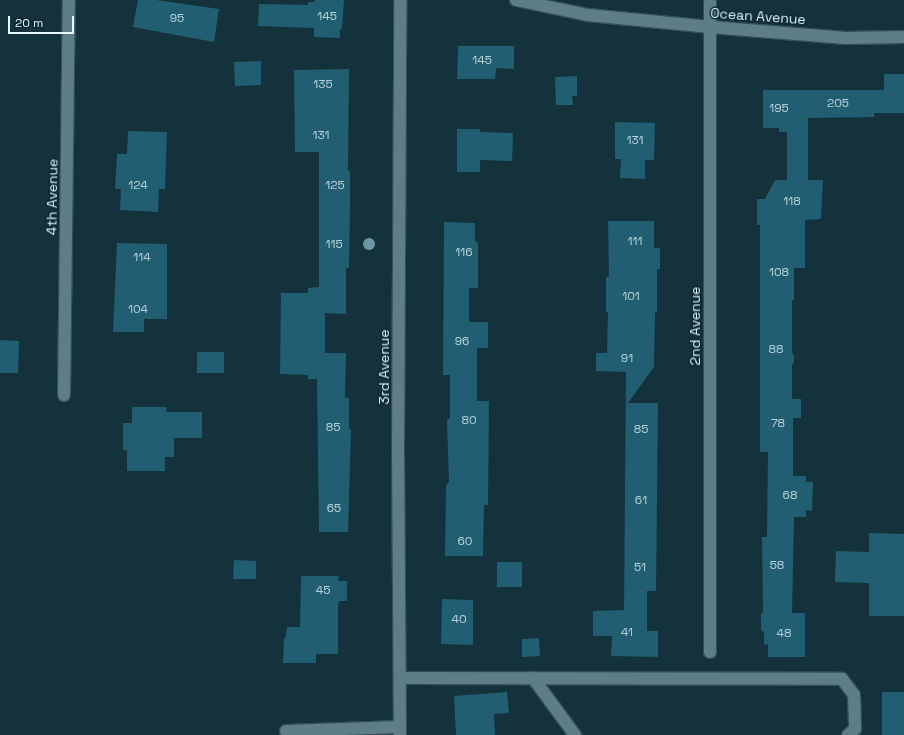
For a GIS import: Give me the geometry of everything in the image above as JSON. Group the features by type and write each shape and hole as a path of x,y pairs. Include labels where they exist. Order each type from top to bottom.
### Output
{"street":[{"name":"4th Avenue","path":"64,395 69,0"},
{"name":"3rd Avenue","path":"400,0 398,434 400,731"},
{"name":"Ocean Avenue","path":"516,0 588,15 710,28 846,38 904,37"},
{"name":"2nd Avenue","path":"710,0 710,652"},
{"path":"400,678 842,679 854,695 855,729 848,735"},
{"path":"533,678 575,735"},
{"path":"286,731 400,731"}],"building":[{"path":"138,0 156,0 219,9 214,42 133,27"},
{"path":"315,0 344,0 340,38 314,37 314,28 258,26 259,4 308,5 308,2 315,2"},
{"path":"458,46 514,46 514,69 496,68 495,79 457,79"},
{"path":"261,61 261,85 235,86 234,62"},
{"path":"349,69 348,171 350,171 350,207 349,268 346,268 346,314 325,313 325,353 346,353 345,398 349,398 349,428 351,430 348,532 319,532 317,379 308,379 308,375 280,374 281,293 308,293 308,288 319,287 319,152 295,152 294,70"},
{"path":"884,74 904,74 904,113 874,113 874,117 808,118 808,180 823,180 821,219 805,220 805,268 794,268 794,300 792,300 792,352 794,362 792,365 792,399 801,399 801,418 793,418 793,476 806,476 806,482 813,482 812,511 806,510 806,517 794,517 792,613 805,613 805,657 768,657 768,644 764,645 764,632 761,630 761,613 763,613 762,537 767,537 768,452 760,452 760,225 757,225 757,199 765,199 775,180 787,180 787,132 779,132 779,128 763,128 763,90 884,90"},
{"path":"577,76 577,96 572,96 573,105 556,105 555,77"},
{"path":"615,122 655,123 654,160 645,160 645,179 620,178 621,159 615,159"},
{"path":"457,129 480,129 480,132 513,133 512,161 480,160 480,172 457,172"},
{"path":"128,131 167,132 165,189 159,189 158,212 120,210 121,189 115,189 117,154 127,154"},
{"path":"608,221 654,221 654,248 660,248 660,269 657,269 657,312 655,312 654,367 628,403 658,403 656,591 647,591 647,631 658,631 658,657 611,656 612,636 593,636 593,611 624,610 626,372 596,371 596,353 607,353 608,312 606,312 606,277 609,277"},
{"path":"444,222 475,223 475,242 478,242 478,288 469,288 469,322 488,322 488,348 477,348 477,401 489,401 488,505 484,505 483,556 445,556 446,486 449,481 447,420 450,418 450,375 443,375"},
{"path":"117,243 167,244 167,319 144,319 144,332 113,332"},
{"path":"0,340 19,341 18,373 0,373"},
{"path":"197,352 224,352 224,373 197,373"},
{"path":"132,407 167,407 166,412 202,412 202,438 174,438 174,457 165,457 165,471 127,471 127,450 123,450 123,423 132,423"},
{"path":"869,533 904,534 904,616 869,616 869,583 835,582 836,551 869,552"},
{"path":"234,560 256,561 256,579 233,579"},
{"path":"497,562 522,562 522,587 497,587"},
{"path":"301,576 339,576 338,581 347,581 347,601 339,601 338,606 338,654 316,654 316,663 283,663 284,639 286,636 287,627 300,627"},
{"path":"442,599 473,600 473,645 441,644"},
{"path":"539,638 540,656 522,657 522,639"},
{"path":"507,692 509,713 494,714 495,735 456,735 454,696"},
{"path":"882,692 904,692 904,735 882,735"}]}
